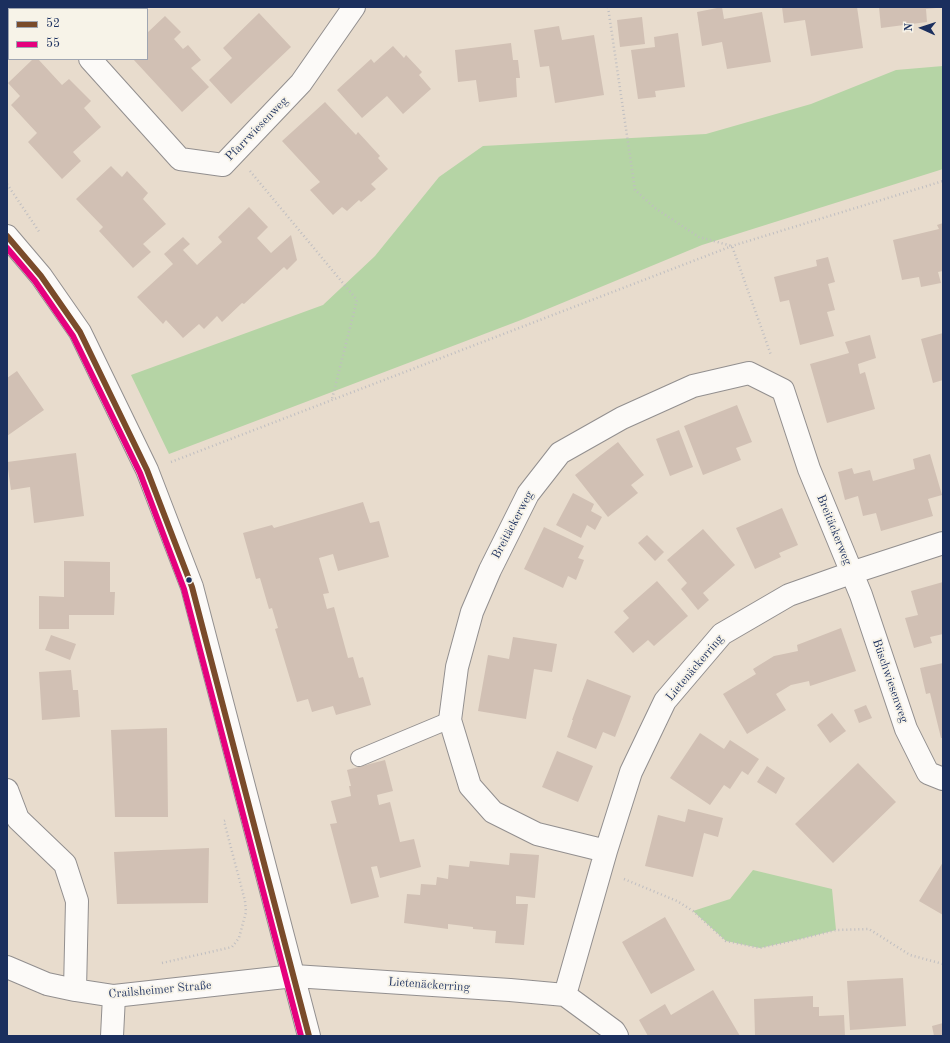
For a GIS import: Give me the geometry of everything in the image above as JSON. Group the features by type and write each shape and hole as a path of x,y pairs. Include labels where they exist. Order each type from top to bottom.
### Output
{"street":[{"name":"Pfarrwiesenweg","path":"91,60 180,159 223,164 302,83 354,7"},
{"path":"7,236 41,276 80,332 147,470 192,588 309,1036"},
{"name":"Breitäckerweg","path":"603,861 537,834 493,812 470,786 450,720 457,667 472,612 490,570 528,494 560,453 622,418 693,386 749,373 783,390 809,469 851,573"},
{"name":"Lietenäckerring","path":"294,976 565,995 603,861 631,772 666,701 722,634 789,595 943,543"},
{"name":"Büschwiesenweg","path":"851,573 862,596 906,729 928,773 943,779"},
{"path":"7,790 18,819 64,864 77,901 75,990"},
{"name":"Crailsheimer Straße","path":"7,966 47,984 114,996 294,976"},
{"path":"565,995 614,1031 617,1036"},
{"path":"112,1036 114,996"}],"lane":[{"path":"359,758 450,720"}],"path":[{"path":"608,7 635,190 655,208 698,237 732,246"},
{"path":"234,152 357,300 332,400"},
{"path":"147,470 732,246 943,181"},
{"path":"732,246 783,390"},
{"path":"161,964 232,947 239,938 246,912 245,901 224,820 250,814"},
{"path":"603,861 693,911 726,941 760,948 800,940 836,930 869,929 910,955 943,964"}],"green space":[{"path":"943,66 943,169 702,245 521,320 169,454 131,375 323,305 375,256 439,177 483,146 706,134 811,104 896,70"},
{"path":"753,870 832,889 836,930 760,948 726,941 693,911 730,899"}],"building":[{"path":"96,7 123,8 96,8"},
{"path":"722,7 724,19 762,12 771,62 727,69 722,42 702,46 697,12"},
{"path":"782,7 857,7 863,48 811,56 805,20 784,23"},
{"path":"879,7 936,8 926,9 927,22 881,28"},
{"path":"259,13 291,47 231,104 209,80 232,58 223,48"},
{"path":"165,16 181,32 174,39 183,49 188,45 201,60 191,68 209,87 182,112 134,60 148,60 148,32"},
{"path":"642,17 645,44 620,47 617,20"},
{"path":"559,26 562,40 594,35 604,95 555,103 549,66 540,67 534,30"},
{"path":"678,33 685,87 655,91 656,97 638,99 631,50 655,47 654,37"},
{"path":"511,43 513,60 518,60 520,78 516,78 517,97 479,102 476,80 458,82 455,50"},
{"path":"393,46 404,58 406,55 422,72 419,75 431,89 403,114 387,96 362,118 337,90 371,59 374,63"},
{"path":"32,60 39,60 62,85 69,79 91,101 84,108 101,127 73,152 81,161 62,179 28,142 37,133 11,105 20,96 8,83"},
{"path":"325,102 356,135 358,132 380,156 378,158 388,169 371,184 376,189 361,202 359,200 347,211 342,207 333,215 310,190 320,182 282,141"},
{"path":"111,166 122,177 127,171 148,193 143,199 166,224 143,244 151,252 133,268 99,231 103,227 76,199"},
{"path":"249,207 268,227 257,238 271,253 291,235 297,260 287,270 284,267 222,322 217,316 204,329 199,324 183,338 166,320 163,324 137,297 173,264 164,254 183,237 190,244 183,250 197,265 222,242 218,237"},
{"path":"943,223 943,271 938,272 941,283 921,287 919,277 902,280 893,240 939,229 937,225"},
{"path":"828,257 835,282 828,284 835,310 827,312 834,336 800,345 789,300 780,302 774,277 817,266 816,260"},
{"path":"943,333 943,380 933,383 921,339"},
{"path":"870,335 876,358 858,364 860,374 865,372 875,409 827,423 810,364 849,353 845,342"},
{"path":"17,371 44,410 7,436 7,378"},
{"path":"737,405 752,442 736,448 741,460 703,475 684,426"},
{"path":"679,430 693,467 670,476 656,439"},
{"path":"618,442 644,475 631,485 638,493 608,517 575,475"},
{"path":"76,453 84,516 34,523 30,487 11,490 7,462"},
{"path":"930,454 942,495 928,499 933,516 881,531 876,513 863,516 858,496 845,500 838,472 852,468 854,474 870,470 873,481 915,469 913,459"},
{"path":"573,493 594,504 591,511 602,517 595,530 587,525 581,538 556,525"},
{"path":"363,502 370,523 379,521 389,557 338,571 333,554 319,558 329,593 323,594 327,609 334,607 348,658 353,657 359,678 363,677 371,705 336,715 333,706 312,712 308,699 297,702 275,629 278,628 272,608 269,609 260,578 256,579 243,533 272,525 274,528"},
{"path":"782,508 798,545 779,553 781,557 755,569 736,528"},
{"path":"544,527 584,546 578,558 584,560 576,580 568,576 563,588 524,569"},
{"path":"703,529 735,565 703,593 709,600 698,610 681,589 687,583 667,560"},
{"path":"647,535 664,552 655,561 638,543"},
{"path":"64,561 110,562 110,592 115,592 114,615 69,615 69,629 39,629 39,596 64,597"},
{"path":"657,581 688,616 654,646 648,640 633,653 614,632 629,618 623,611"},
{"path":"943,582 943,634 930,637 932,643 914,648 905,618 918,615 911,591"},
{"path":"841,628 856,671 810,686 809,681 791,685 776,694 786,710 747,734 723,694 756,674 753,669 774,656 798,651 797,645"},
{"path":"51,635 76,644 70,660 45,650"},
{"path":"513,637 557,644 552,672 534,669 526,719 478,711 488,655 509,659"},
{"path":"943,663 943,738 941,738 930,693 926,694 920,668"},
{"path":"71,670 73,690 78,690 80,717 42,720 39,672"},
{"path":"587,679 631,696 615,737 603,732 596,749 567,737"},
{"path":"866,705 872,718 859,723 854,710"},
{"path":"832,713 846,731 830,743 817,725"},
{"path":"167,728 168,817 115,817 111,730"},
{"path":"700,733 724,749 730,740 759,759 748,775 742,771 730,789 724,785 710,805 670,778"},
{"path":"557,751 593,766 578,802 542,787"},
{"path":"385,760 393,791 377,795 379,805 390,802 400,842 414,839 421,867 380,878 377,866 371,867 379,897 351,904 330,824 337,823 331,801 351,796 349,786 351,786 347,770"},
{"path":"858,763 896,802 833,863 795,824"},
{"path":"767,766 785,778 776,794 757,782"},
{"path":"688,809 723,818 718,837 704,833 693,877 645,866 658,815 685,822"},
{"path":"209,848 208,903 117,904 114,852"},
{"path":"510,853 539,855 535,898 516,896 516,904 528,904 524,945 495,943 496,931 473,929 473,927 448,924 448,929 404,923 407,894 420,895 421,884 436,885 437,877 448,879 449,865 469,867 470,861 509,865"},
{"path":"943,862 943,915 919,901"},
{"path":"665,917 695,970 651,994 622,942"},
{"path":"903,978 906,1026 850,1030 847,981"},
{"path":"713,990 740,1036 648,1036 639,1020 665,1004 671,1015"},
{"path":"813,996 813,1007 819,1007 819,1016 844,1015 845,1036 755,1036 754,999"},
{"path":"943,1023 943,1036 934,1036 932,1026"}],"transit line":[{"name":"52","path":"7,236 41,276 80,332 147,470 192,587 309,1036"},
{"name":"55","path":"7,248 35,281 73,336 140,473 184,589 301,1036"}]}
